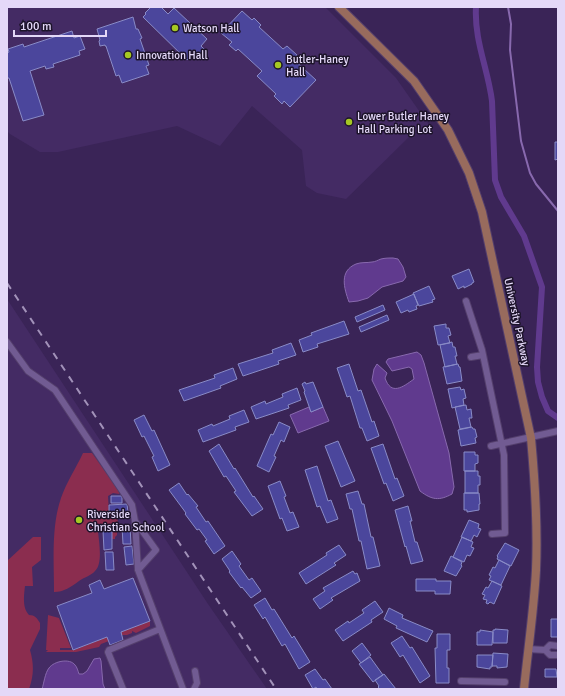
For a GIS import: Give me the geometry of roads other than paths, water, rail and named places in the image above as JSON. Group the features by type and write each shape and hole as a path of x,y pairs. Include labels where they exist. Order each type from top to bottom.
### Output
{"main road":[{"name":"University Parkway","path":"339,7 414,81 448,130 469,173 482,212 531,438 537,502 536,563 524,689"}],"street":[{"path":"466,301 483,356 504,455 505,533 492,534"},
{"path":"7,342 28,371 55,390 132,505 135,521 138,570 183,689"},
{"path":"471,357 483,356"},
{"path":"490,446 558,431"},
{"path":"135,521 156,550 138,570"},
{"path":"123,689 108,650 160,630"},
{"path":"546,650 550,645 558,646"},
{"path":"528,649 546,650 550,655 558,655"},
{"path":"194,689 196,683 195,671"},
{"path":"461,681 505,682"}],"waterway":[{"path":"476,7 479,43 492,101 495,180 501,197 524,236 542,287 537,367 538,382 548,411 558,418"},
{"path":"508,7 511,24 510,50 521,141 530,173 536,184 558,211"}],"railway":[{"path":"7,283 276,689"}],"place":[{"name":"Watson Hall","path":"175,28"},
{"name":"Innovation Hall","path":"128,55"},
{"name":"Butler-Haney Hall","path":"278,65"},
{"name":"Lower Butler Haney Hall Parking Lot","path":"349,122"},
{"name":"Riverside Christian School","path":"79,520"}]}
